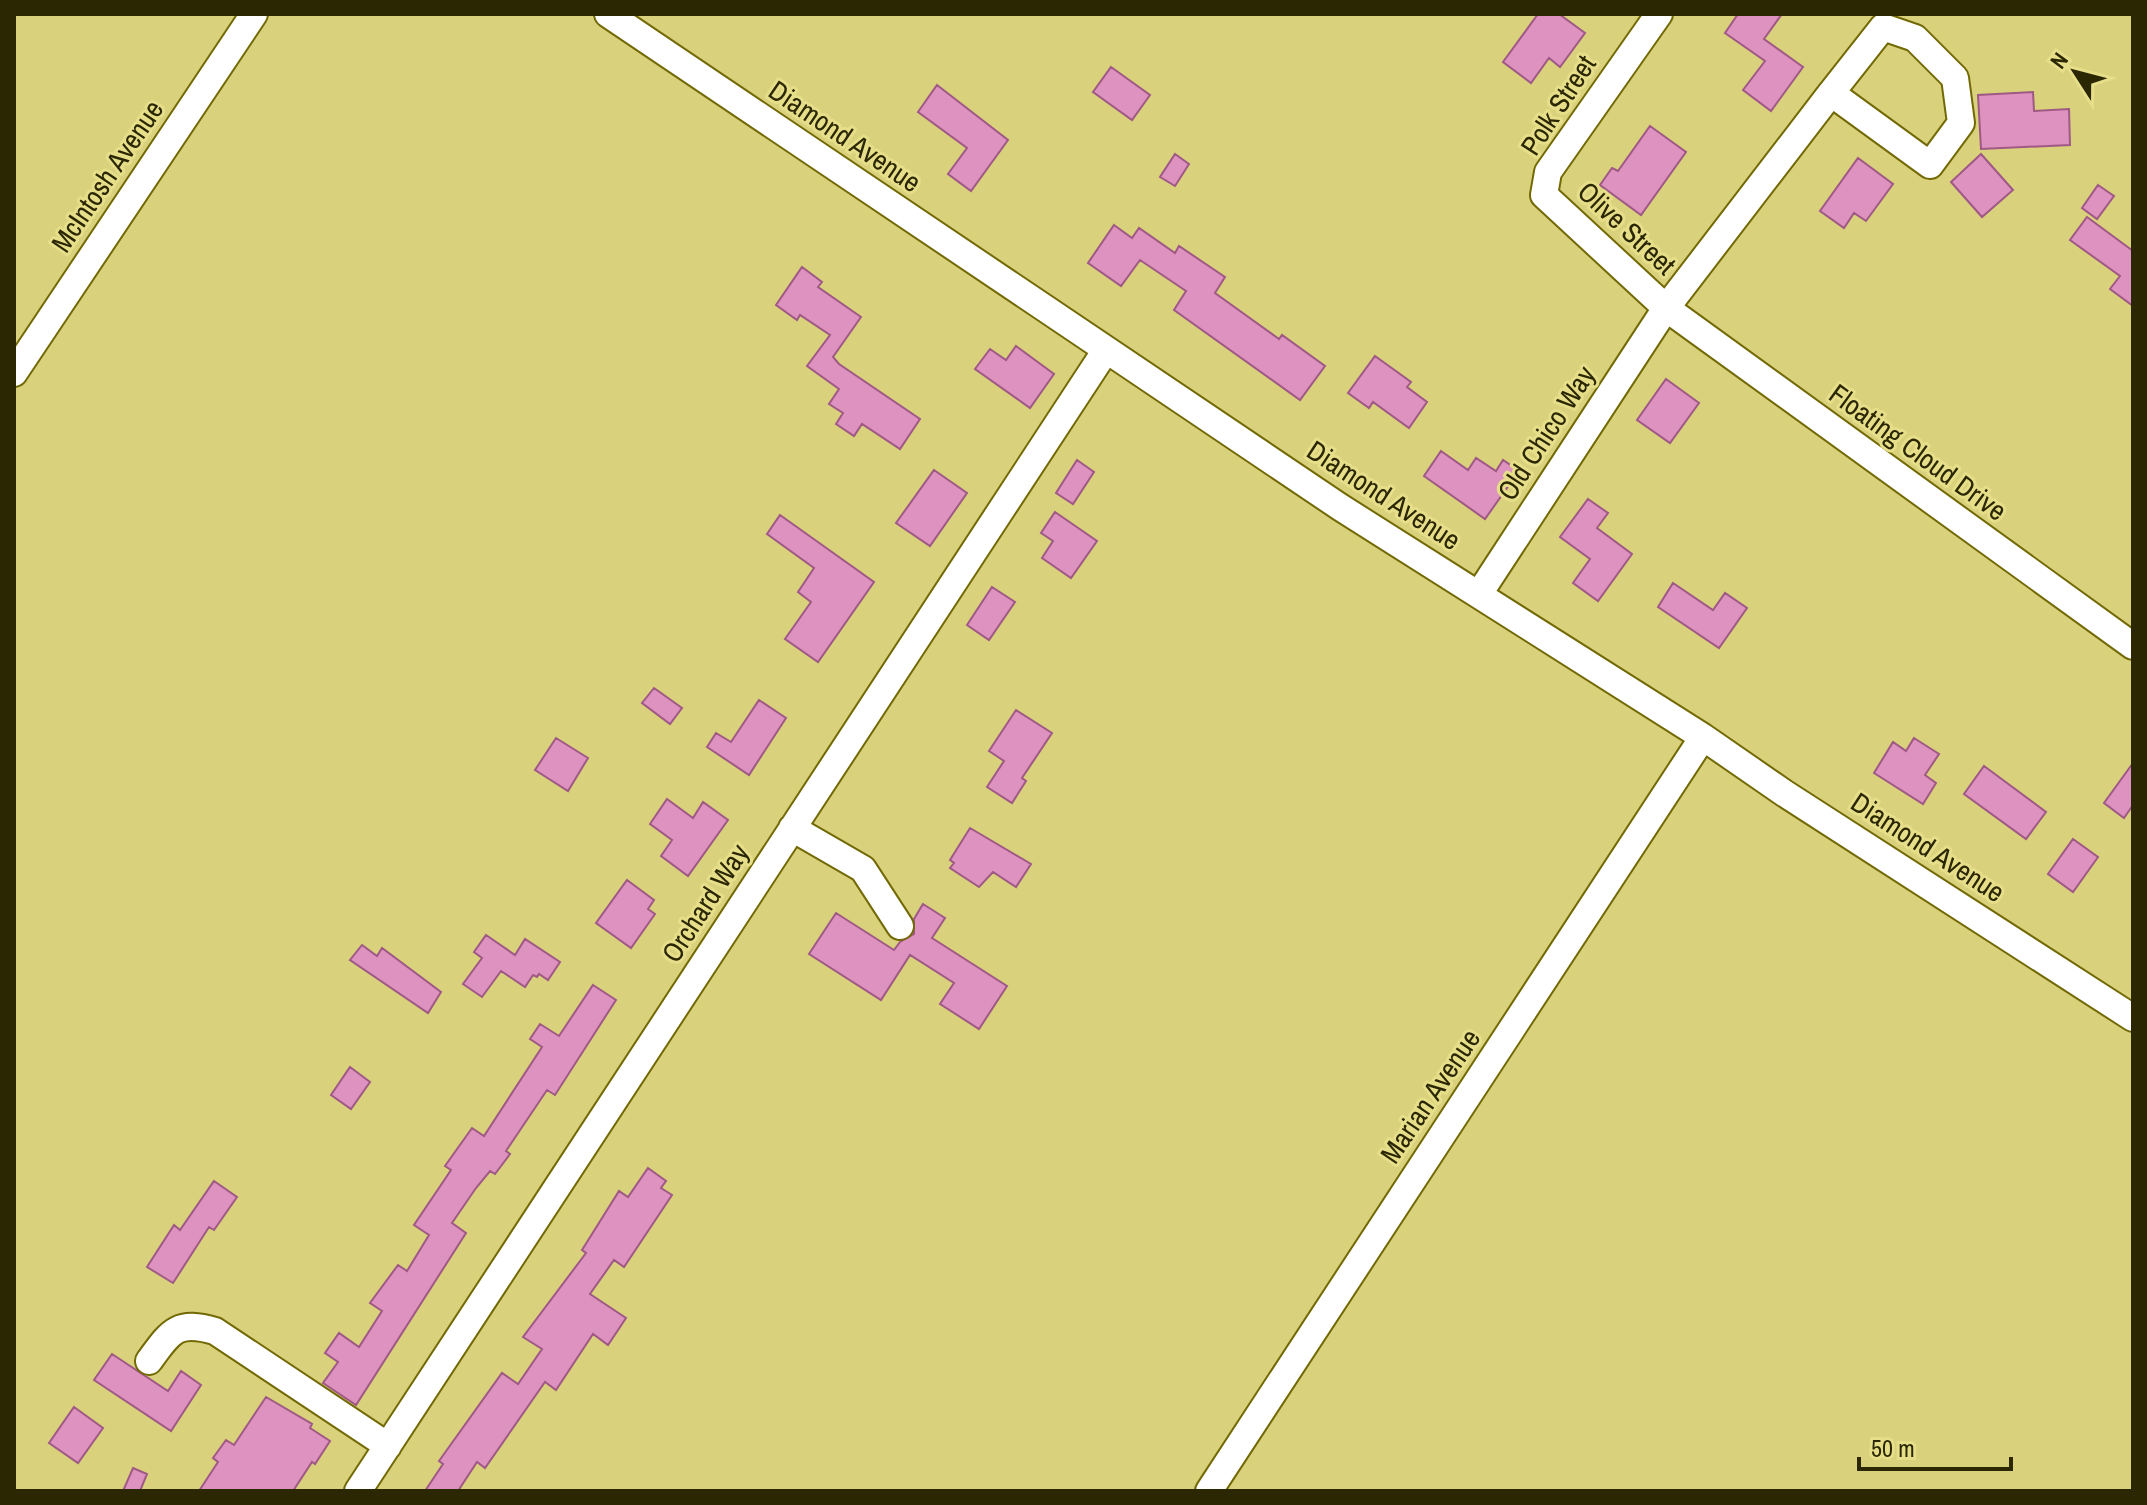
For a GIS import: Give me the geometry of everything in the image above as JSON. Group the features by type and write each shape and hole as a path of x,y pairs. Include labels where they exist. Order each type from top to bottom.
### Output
{"street":[{"name":"McIntosh Avenue","path":"14,373 254,14"},
{"name":"Diamond Avenue","path":"608,14 1340,507 1703,737 1784,793 2133,1018"},
{"name":"Polk Street","path":"1544,195 1548,172 1659,14"},
{"name":"Old Chico Way","path":"1479,594 1666,308 1831,93 1883,27 1915,38 1955,78 1961,123 1930,165 1831,93"},
{"name":"Olive Street","path":"1544,195 1666,308"},
{"name":"Floating Cloud Drive","path":"1666,308 2133,646"},
{"name":"Orchard Way","path":"358,1491 1106,350"},
{"name":"Marian Avenue","path":"1209,1491 1703,737"},
{"path":"792,828 863,869 900,926"},
{"path":"149,1361 169,1334 190,1324 215,1331 388,1446"}],"building":[{"path":"1538,14 1559,14 1585,33 1560,67 1549,58 1531,83 1503,62"},
{"path":"1738,14 1782,14 1764,39 1803,67 1771,111 1743,90 1765,61 1725,33"},
{"path":"1111,67 1150,95 1132,120 1093,92"},
{"path":"937,85 1008,140 971,191 948,174 967,148 918,112"},
{"path":"2033,92 2034,111 2069,109 2070,145 1981,149 1978,95"},
{"path":"1650,126 1686,152 1641,215 1600,185 1612,168 1618,171"},
{"path":"1175,154 1189,164 1175,186 1160,177"},
{"path":"1981,154 2013,190 1982,217 1951,182"},
{"path":"1858,158 1893,184 1866,221 1854,213 1844,228 1820,211"},
{"path":"2098,185 2114,196 2097,219 2082,208"},
{"path":"2087,217 2133,251 2133,306 2110,289 2120,276 2070,240"},
{"path":"1114,225 1132,238 1139,228 1175,253 1179,246 1225,277 1215,293 1279,339 1282,335 1325,366 1300,400 1174,310 1186,291 1140,260 1121,286 1088,263"},
{"path":"802,267 822,282 818,287 861,317 833,357 920,419 900,449 862,424 854,436 836,424 843,413 829,404 839,389 807,366 830,335 800,315 797,320 776,305"},
{"path":"1016,346 1054,374 1030,408 975,369 990,349 1006,360"},
{"path":"1375,356 1411,382 1407,387 1427,402 1409,428 1373,402 1369,408 1348,393"},
{"path":"1666,379 1699,403 1670,443 1637,420"},
{"path":"1441,451 1468,470 1476,458 1496,471 1503,460 1519,471 1485,519 1424,476"},
{"path":"1077,460 1094,472 1073,504 1056,493"},
{"path":"934,470 967,493 930,546 896,523"},
{"path":"1588,499 1608,513 1597,528 1632,554 1598,601 1573,583 1590,559 1560,537"},
{"path":"1055,512 1097,541 1071,578 1042,558 1053,541 1041,533"},
{"path":"780,515 874,582 818,662 785,639 811,602 798,592 814,568 767,534"},
{"path":"1673,583 1713,610 1725,593 1747,608 1719,648 1658,607"},
{"path":"992,587 1015,602 989,640 967,625"},
{"path":"654,688 682,708 670,724 642,703"},
{"path":"759,700 786,718 749,775 707,747 716,733 731,742"},
{"path":"1016,710 1052,733 1022,778 1026,781 1012,803 987,787 1004,761 989,751"},
{"path":"556,738 588,758 568,791 535,770"},
{"path":"1914,738 1939,754 1925,775 1936,783 1923,804 1874,773 1893,742 1906,751"},
{"path":"2133,763 2133,805 2124,818 2104,803"},
{"path":"1984,766 2046,812 2026,839 1964,794"},
{"path":"667,799 693,818 703,802 728,820 688,876 661,856 672,840 650,824"},
{"path":"970,828 1031,864 1016,887 993,872 979,887 950,868 954,863 950,860"},
{"path":"2073,839 2098,857 2073,892 2048,874"},
{"path":"627,880 654,900 648,909 655,914 631,948 596,923"},
{"path":"923,904 945,918 932,938 1007,986 979,1029 940,1004 954,983 910,955 881,1000 809,954 836,913 894,950 900,942 914,934 914,919"},
{"path":"486,935 515,955 525,939 560,962 548,980 539,974 537,977 533,975 525,987 501,971 482,997 463,984 482,958 474,952"},
{"path":"362,945 377,956 382,948 441,992 428,1013 350,960"},
{"path":"593,985 616,1000 555,1095 547,1090 506,1151 510,1154 495,1174 490,1171 452,1223 466,1233 356,1405 323,1383 338,1362 325,1353 339,1333 359,1347 382,1311 370,1303 398,1265 407,1271 429,1235 414,1225 451,1170 445,1166 472,1128 484,1136 542,1047 530,1039 540,1024 559,1036"},
{"path":"350,1067 370,1082 351,1109 331,1095"},
{"path":"648,1168 666,1181 661,1188 672,1195 624,1267 614,1260 590,1294 626,1318 608,1345 593,1334 556,1390 545,1382 485,1468 477,1462 458,1491 425,1491 443,1464 439,1461 502,1373 518,1384 542,1349 523,1337 586,1253 582,1250 619,1191 628,1197"},
{"path":"214,1181 237,1197 214,1230 209,1227 173,1283 147,1267 174,1225 180,1230"},
{"path":"112,1354 168,1391 181,1371 201,1385 171,1431 94,1380"},
{"path":"266,1397 312,1424 310,1428 330,1441 315,1464 312,1462 293,1491 199,1491 218,1462 213,1458 226,1440 234,1445"},
{"path":"74,1407 103,1428 78,1463 49,1443"},
{"path":"133,1468 147,1474 140,1491 123,1491"}]}
